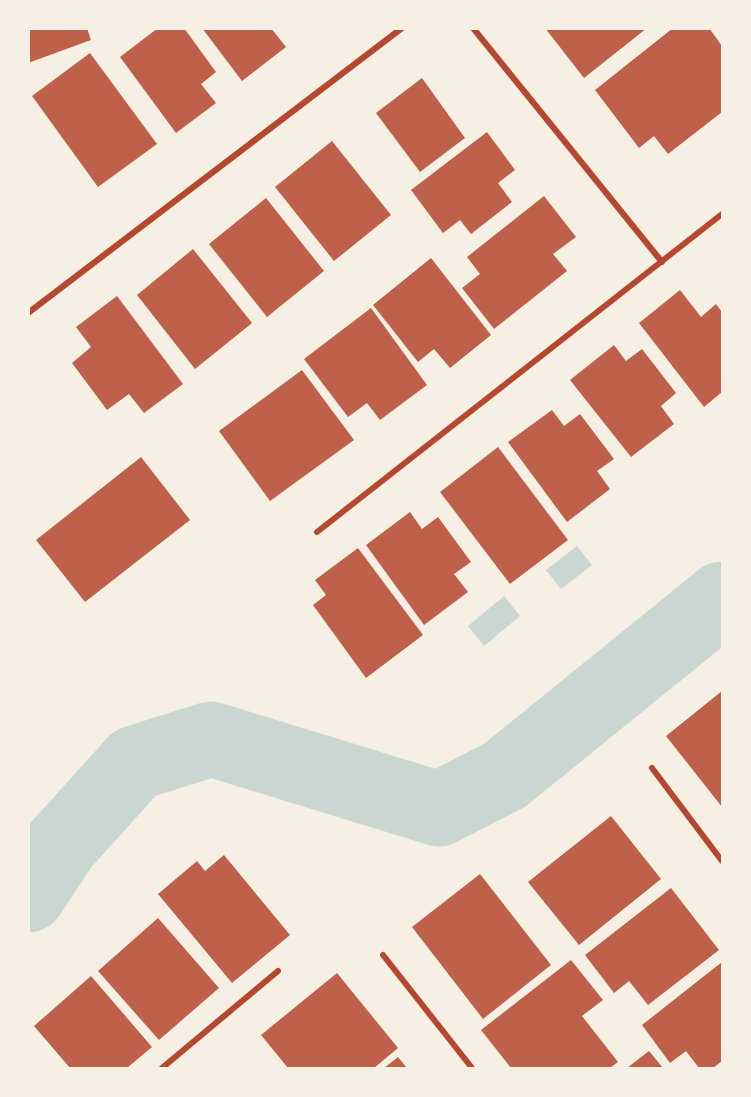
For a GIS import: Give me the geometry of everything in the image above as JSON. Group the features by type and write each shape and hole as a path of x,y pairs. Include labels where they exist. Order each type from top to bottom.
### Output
{"street":[{"path":"28,313 402,28"},
{"path":"473,28 662,262"},
{"path":"317,531 723,214"},
{"path":"652,768 723,861"},
{"path":"382,955 472,1068"},
{"path":"162,1068 278,971"}],"shaded area":[{"path":"577,546 592,565 561,589 546,570"},
{"path":"504,596 520,616 484,646 468,626"}],"building":[{"path":"28,28 87,28 91,40 28,63"},
{"path":"158,28 184,28 216,72 201,84 216,103 176,133 120,57"},
{"path":"202,28 271,28 286,47 242,81"},
{"path":"545,28 647,28 584,78"},
{"path":"673,28 709,28 722,46 722,112 668,154 654,136 639,148 595,90"},
{"path":"90,53 157,144 98,187 32,96"},
{"path":"422,78 465,138 420,172 376,113"},
{"path":"487,132 515,170 498,183 512,202 471,234 460,220 443,233 411,190"},
{"path":"332,141 391,215 334,261 275,187"},
{"path":"544,196 576,237 553,254 567,271 494,329 462,288 480,274 467,257"},
{"path":"266,198 324,271 267,317 209,244"},
{"path":"193,249 252,323 195,369 137,295"},
{"path":"431,258 491,335 450,368 434,349 418,362 373,305"},
{"path":"680,290 701,317 716,304 722,312 722,392 704,407 639,323"},
{"path":"117,296 183,384 144,413 129,394 107,410 72,363 91,347 76,327"},
{"path":"371,308 427,385 380,420 367,403 348,417 304,359"},
{"path":"614,345 626,361 642,349 676,393 661,406 674,424 631,457 570,380"},
{"path":"302,370 354,440 270,501 219,431"},
{"path":"552,410 564,426 580,414 614,459 597,471 610,489 567,522 508,442"},
{"path":"498,447 568,540 510,584 440,492"},
{"path":"141,457 190,520 85,602 36,540"},
{"path":"410,512 422,529 438,517 471,562 454,574 468,592 424,625 366,545"},
{"path":"358,548 423,635 366,678 313,605 326,595 315,580"},
{"path":"722,691 722,807 666,736"},
{"path":"611,816 661,879 579,945 528,882"},
{"path":"224,855 290,935 232,983 158,894 197,861 205,871"},
{"path":"480,874 551,965 483,1019 412,927"},
{"path":"671,888 719,950 648,1005 629,981 614,993 585,955"},
{"path":"158,918 219,988 159,1040 98,971"},
{"path":"571,960 603,1000 582,1016 618,1062 610,1068 511,1068 481,1030"},
{"path":"722,962 722,1061 713,1068 699,1068 686,1051 670,1063 642,1025"},
{"path":"337,973 398,1048 374,1068 288,1068 261,1035"},
{"path":"91,976 152,1047 127,1068 70,1068 34,1026"},
{"path":"649,1051 663,1068 627,1068"},
{"path":"398,1057 407,1068 384,1068"}],"waterway":[{"path":"28,895 61,845 135,763 211,739 439,809 505,775 722,599"}]}
